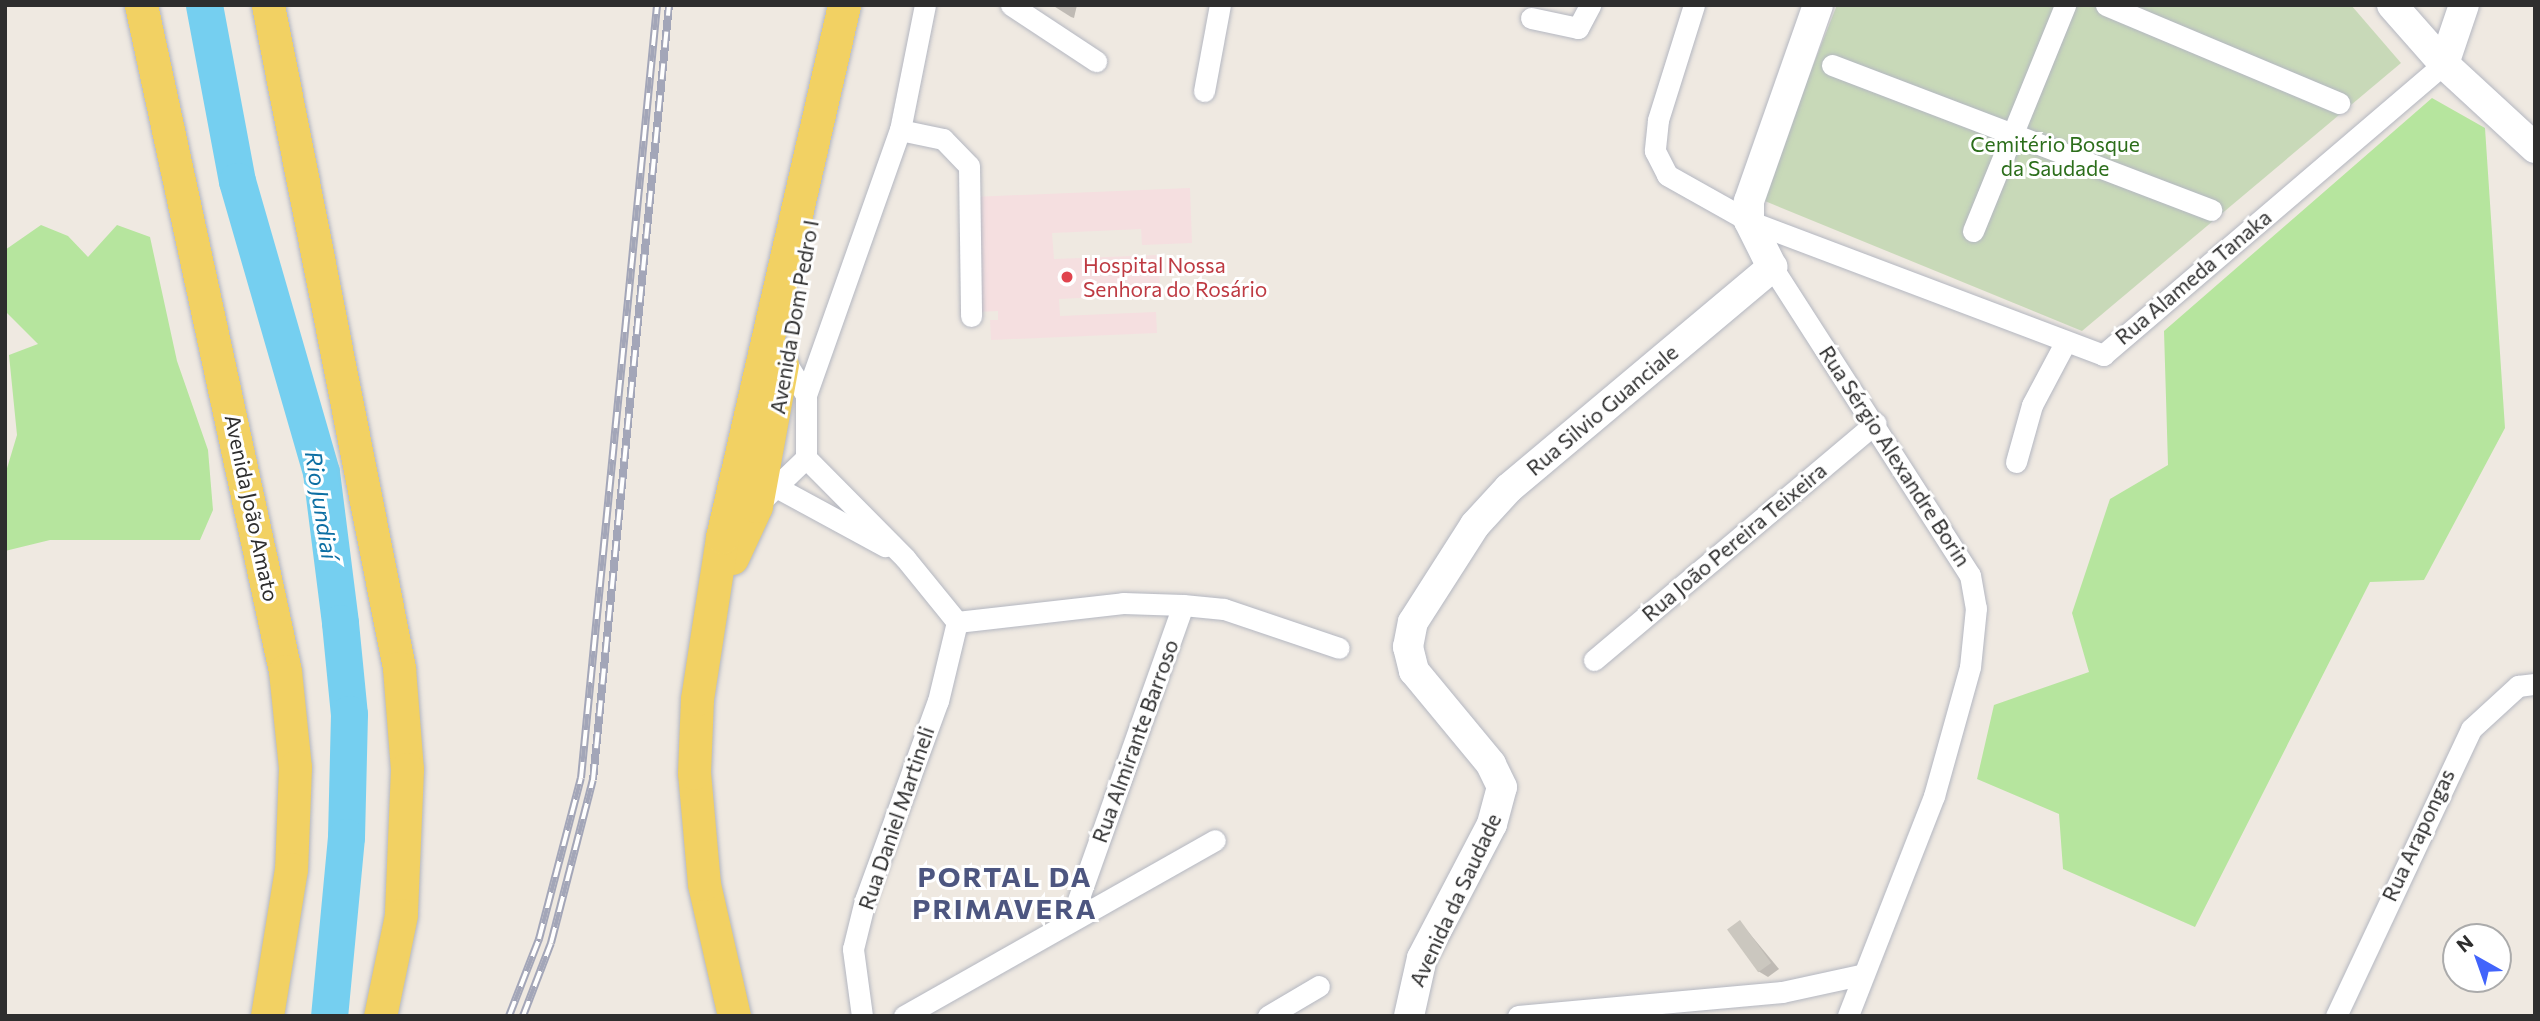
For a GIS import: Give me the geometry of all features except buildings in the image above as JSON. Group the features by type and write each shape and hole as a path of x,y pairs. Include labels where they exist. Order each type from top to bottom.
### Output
{"main road":[{"name":"Avenida João Amato","path":"141,5 285,671 295,767 291,869 267,1016"},
{"path":"268,5 399,668 407,769 401,915 380,1016"},
{"name":"Avenida Dom Pedro I","path":"707,622 767,497 775,349 844,5"},
{"name":"Avenida Dom Pedro I","path":"734,1016 705,884 694,772 707,622 722,537 775,349 858,5"}],"street":[{"path":"925,5 900,130 806,395 806,458 905,558 957,622 1124,603 1183,605 1224,608 1339,648"},
{"path":"1011,5 1096,61"},
{"path":"1204,91 1220,5"},
{"path":"1531,18 1578,28 1590,5"},
{"name":"Rua Alameda Tanaka","path":"1694,5 1658,120 1655,150 1667,175 1749,221 2103,355 2444,64"},
{"path":"1772,267 1749,221 1752,183 1818,5"},
{"path":"1973,231 2065,5"},
{"path":"2106,5 2339,103"},
{"path":"2392,5 2444,64 2535,148"},
{"path":"2444,64 2464,5"},
{"path":"1832,65 2211,210"},
{"path":"900,130 943,139 969,166 971,316"},
{"name":"Rua Sérgio Alexandre Borin","path":"1772,267 1875,423 1970,575 1976,608 1970,667 1934,796 1860,975 1849,1016"},
{"name":"Rua Silvio Guanciale","path":"1408,647 1433,587 1509,488 1772,267"},
{"path":"2016,462 2032,405 2066,341"},
{"path":"775,349 806,395"},
{"name":"Rua João Pereira Teixeira","path":"1594,660 1875,423"},
{"path":"722,537 806,458"},
{"path":"767,497 905,558"},
{"name":"Rua Almirante Barroso","path":"1072,917 1183,605"},
{"name":"Rua Daniel Martineli","path":"862,1016 853,949 938,701 957,622"},
{"name":"Avenida da Saudade","path":"1408,647 1419,679 1491,764 1502,787 1492,824 1422,958 1409,1016"},
{"name":"Rua Arapongas","path":"2336,1016 2471,729 2518,686 2535,684"},
{"path":"904,1016 1072,917 1215,841"},
{"path":"1518,1016 1782,992 1860,975"},
{"path":"1268,1016 1319,986"}],"shaded area":[{"name":"Hospital Nossa Senhora do Rosário","path":"1190,188 1192,243 1142,245 1141,229 1052,233 1054,259 1159,255 1160,294 1059,299 1060,316 1156,312 1157,333 991,340 990,320 998,320 998,311 976,312 972,197"}],"green space":[{"name":"Cemitério Bosque da Saudade","path":"1837,5 2351,5 2401,63 2082,331 1760,199"},
{"path":"2432,98 2485,128 2505,428 2424,580 2370,582 2195,927 2063,869 2059,814 1977,779 1994,705 2089,672 2072,613 2110,499 2168,465 2164,331"},
{"path":"41,225 68,236 88,257 117,225 150,237 177,361 208,450 213,510 200,540 50,540 5,551 5,475 17,435 9,355 38,344 5,311 5,250"}],"waterway":[{"name":"Rio Jundiaí","path":"204,5 237,181 321,472 340,623 349,714 346,837 329,1016"}],"railway":[{"path":"509,1016 539,939 581,778 657,5"},
{"path":"523,1016 551,943 593,780 669,5"}],"place":[{"name":"Hospital Nossa Senhora do Rosário","path":"1067,277"}],"district":[{"name":"PORTAL DA PRIMAVERA","path":"1005,892"}]}
